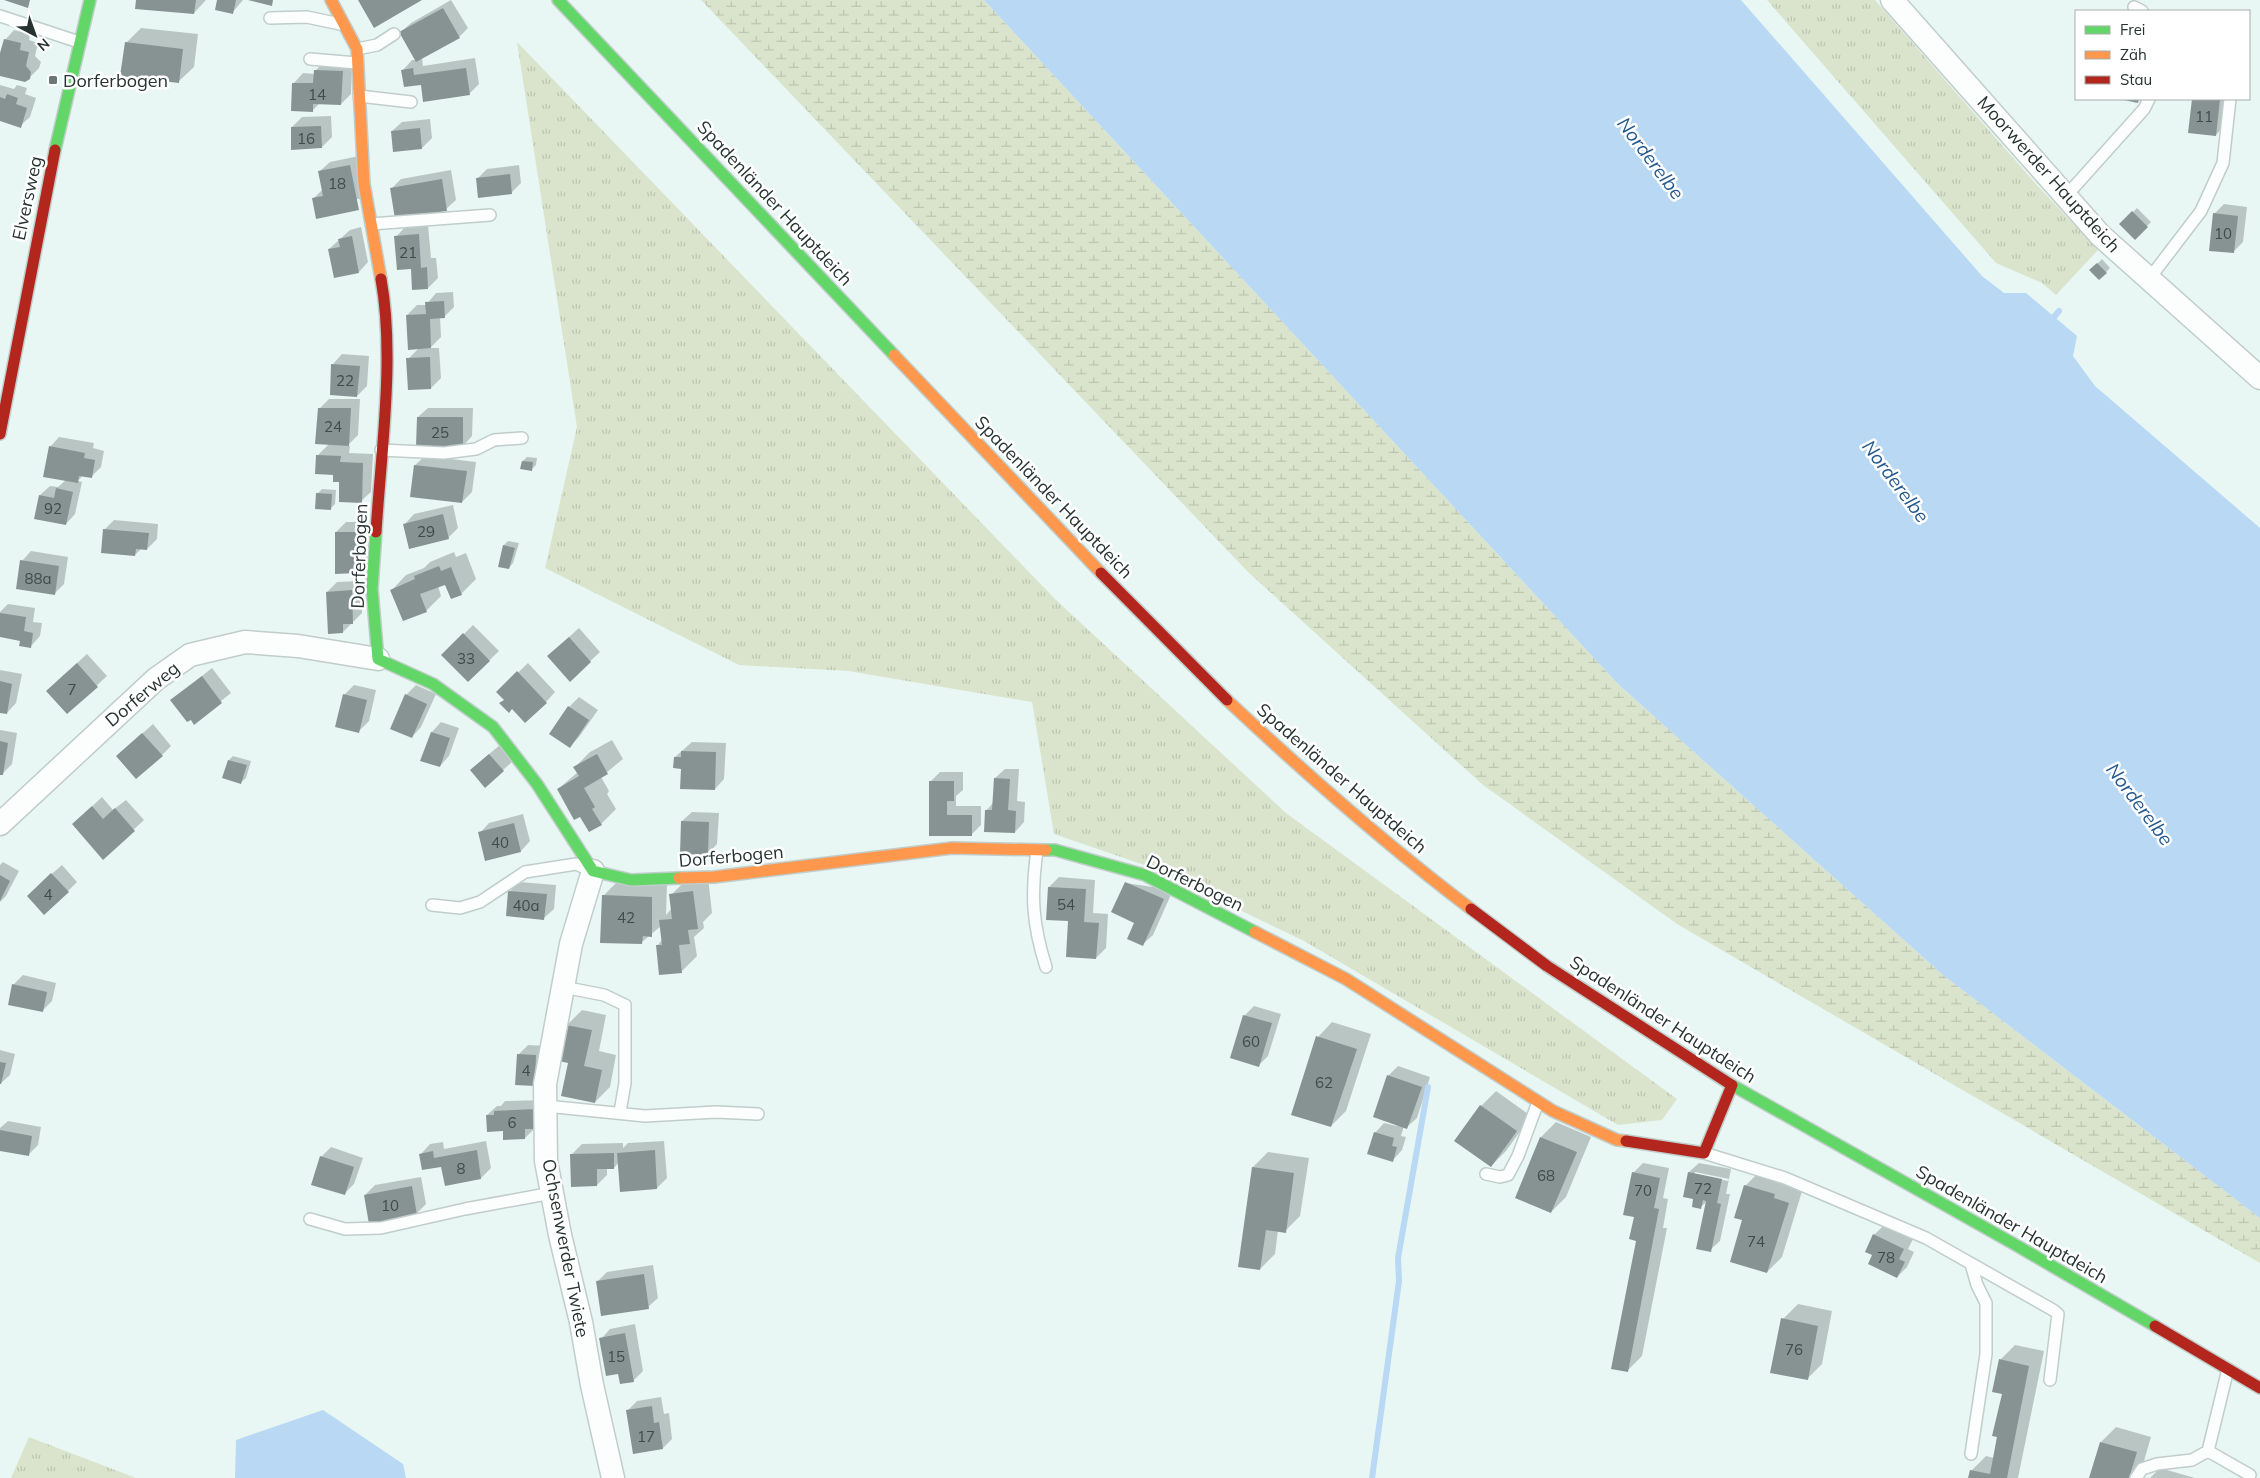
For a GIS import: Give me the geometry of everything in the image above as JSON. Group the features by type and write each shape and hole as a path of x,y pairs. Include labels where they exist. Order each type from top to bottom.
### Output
{"street":[{"name":"Elversweg","path":"0,434 28,275 90,0"},
{"name":"Dorferbogen","path":"331,0 357,50 364,184 385,302 386,374 372,589 378,659"},
{"name":"Spadenländer Hauptdeich","path":"558,0 1075,546 1198,672 1310,778 1425,874 1547,966 1732,1085 2014,1244 2260,1388"},
{"name":"Moorwerder Hauptdeich","path":"1892,0 2100,235 2260,378"},
{"name":"Dorferweg","path":"0,824 156,679 190,655 245,642 298,646 378,659"},
{"path":"378,659 433,684 493,727 537,784 593,871"},
{"name":"Dorferbogen","path":"593,871 631,880 714,878 952,848 1055,850 1145,875 1346,979 1553,1111 1617,1140 1704,1153"},
{"name":"Ochsenwerder Twiete","path":"593,871 571,944 545,1084 546,1161 613,1478"},
{"path":"1704,1153 1732,1085"}],"lane":[{"path":"0,16 79,42"},
{"path":"270,18 307,17 344,25"},
{"path":"357,50 377,45 394,34"},
{"path":"310,59 358,63"},
{"path":"359,96 411,102"},
{"path":"2066,196 2144,109 2148,100"},
{"path":"2149,279 2201,211 2222,163 2230,100"},
{"path":"371,224 490,215"},
{"path":"381,450 444,453 476,449 494,440 522,438"},
{"path":"1037,850 1032,885 1036,935 1046,967"},
{"path":"432,905 460,908 480,902 525,872 576,864 593,871"},
{"path":"563,986 604,995 625,1005 625,1083 620,1112"},
{"path":"1486,1174 1500,1177 1508,1175 1518,1156 1538,1102"},
{"path":"546,1106 645,1116 716,1112 758,1114"},
{"path":"1704,1153 1785,1178 1926,1238 2058,1314 2050,1380"},
{"path":"310,1218 345,1230 381,1228 465,1209 552,1193"},
{"path":"1971,1264 1977,1285 1986,1303 1986,1354 1971,1454"},
{"path":"2136,1478 2142,1468 2157,1464 2192,1460 2208,1451 2228,1369"},
{"path":"2208,1451 2250,1475"}],"green space":[{"path":"701,0 984,0 1618,684 1943,975 2260,1218 2260,1263 1677,924 1483,785 1249,573"},
{"path":"1767,0 1875,0 2035,183 2098,250 2056,295 2042,283 1996,263"},
{"path":"517,42 1055,599 1286,813 1677,1099 1662,1120 1618,1125 1304,941 1150,867 1054,834 1032,702 848,671 739,665 545,568 577,427"},
{"path":"29,1437 136,1478 11,1478"}],"water":[{"name":"Norderelbe","path":"984,0 1741,0 1982,276 2004,293 2026,293 2077,336 2073,356 2095,386 2260,528 2260,1218 1943,975 1618,684"},
{"path":"323,1410 403,1464 406,1478 235,1478 236,1440"}],"building":[{"path":"4,0 30,0 28,8"},
{"path":"136,0 196,0 194,14 135,9"},
{"path":"217,0 236,0 233,14 215,10"},
{"path":"248,0 273,0 272,6"},
{"path":"358,0 422,0 374,28"},
{"path":"443,8 460,38 416,62 399,32"},
{"path":"4,39 21,43 20,50 29,52 26,66 31,72 30,79 25,82 0,76 0,53"},
{"path":"125,42 183,49 179,83 120,76"},
{"path":"413,68 414,75 466,68 470,95 423,102 421,85 404,87 401,70"},
{"path":"314,70 343,71 341,105 313,104 313,112 291,111 292,83 313,83"},
{"path":"7,94 18,98 16,104 27,108 21,128 0,121 0,97 5,99"},
{"path":"2124,100 2139,100 2138,103"},
{"path":"2192,100 2220,100 2216,136 2188,133"},
{"path":"321,126 322,148 291,150 291,127"},
{"path":"420,128 422,149 393,152 391,131"},
{"path":"350,165 359,210 316,219 312,198 323,196 318,171"},
{"path":"510,174 512,194 478,198 476,178"},
{"path":"442,179 447,211 395,219 390,188"},
{"path":"2132,211 2148,227 2135,240 2119,224"},
{"path":"2213,213 2238,216 2234,253 2209,251"},
{"path":"419,234 421,268 427,267 428,289 412,290 411,269 397,270 394,236"},
{"path":"352,236 359,273 334,278 328,249 340,247 338,239"},
{"path":"2097,263 2107,273 2099,280 2089,270"},
{"path":"444,301 445,318 430,319 431,348 408,350 406,315 426,314 425,302"},
{"path":"430,357 431,389 408,390 406,358"},
{"path":"331,364 360,366 357,397 330,395"},
{"path":"318,408 351,408 349,446 315,444"},
{"path":"417,417 463,417 463,447 416,446"},
{"path":"49,446 85,453 84,458 95,460 92,478 79,476 78,483 43,477"},
{"path":"316,455 341,456 340,462 363,463 362,503 339,502 339,482 333,482 333,475 315,474"},
{"path":"522,461 533,462 532,471 520,469"},
{"path":"414,465 467,471 462,503 410,497"},
{"path":"56,488 73,492 66,525 34,519 39,495 54,498"},
{"path":"316,493 332,494 331,510 315,509"},
{"path":"443,514 449,539 409,549 403,524"},
{"path":"103,529 149,533 147,550 136,549 135,556 101,553"},
{"path":"335,532 358,532 358,573 335,574"},
{"path":"503,545 515,548 509,569 498,567"},
{"path":"20,560 59,566 55,595 16,589"},
{"path":"439,566 441,571 451,567 462,595 451,599 445,585 420,594 427,612 403,621 390,590 415,579 414,576"},
{"path":"352,590 353,624 343,624 343,633 328,634 326,592"},
{"path":"0,613 26,617 24,631 33,633 31,648 19,646 20,641 0,637"},
{"path":"463,633 490,661 468,682 441,655"},
{"path":"569,637 591,662 570,682 547,656"},
{"path":"77,663 98,687 67,714 46,691"},
{"path":"517,671 547,703 525,723 512,709 509,713 499,703 504,700 496,692"},
{"path":"202,676 222,703 194,725 191,720 187,722 170,700"},
{"path":"0,681 12,684 7,714 0,713"},
{"path":"343,694 367,700 359,733 335,727"},
{"path":"405,694 427,704 412,738 390,729"},
{"path":"568,706 589,720 570,748 549,734"},
{"path":"431,732 450,738 440,767 420,761"},
{"path":"142,733 163,756 136,779 116,756"},
{"path":"0,741 8,743 3,775 0,775"},
{"path":"681,751 716,752 715,790 680,789 681,769 673,768 674,757 681,757"},
{"path":"489,754 504,771 485,788 470,770"},
{"path":"597,754 608,774 584,788 595,807 592,809 602,825 589,832 580,817 574,820 557,789 579,776 573,767"},
{"path":"228,760 247,765 241,784 222,778"},
{"path":"994,778 1010,779 1008,810 1016,811 1015,833 984,832 985,810 992,810"},
{"path":"929,781 954,781 954,801 947,801 947,815 972,815 972,836 929,836"},
{"path":"92,806 103,819 115,808 135,831 103,860 72,824"},
{"path":"681,821 709,822 708,855 680,854"},
{"path":"514,823 521,852 485,861 478,832"},
{"path":"51,873 69,892 44,915 27,896"},
{"path":"0,875 10,881 0,901"},
{"path":"1125,882 1164,899 1143,946 1127,939 1134,923 1111,912"},
{"path":"1048,887 1086,889 1084,922 1099,923 1096,959 1066,957 1068,921 1046,920"},
{"path":"508,891 547,894 544,920 506,916"},
{"path":"693,891 698,929 688,930 690,944 679,945 682,973 659,975 656,945 662,945 659,920 672,919 669,894"},
{"path":"602,895 652,897 652,937 643,936 642,944 600,943"},
{"path":"12,984 47,992 43,1012 8,1005"},
{"path":"1243,1015 1272,1023 1259,1067 1230,1058"},
{"path":"566,1025 592,1030 584,1066 602,1070 595,1103 561,1096 568,1063 559,1061"},
{"path":"1316,1036 1357,1049 1331,1127 1291,1115"},
{"path":"517,1054 536,1055 535,1086 515,1085"},
{"path":"0,1062 6,1063 1,1084 0,1084"},
{"path":"1387,1075 1422,1087 1407,1129 1373,1117"},
{"path":"1480,1105 1517,1131 1491,1167 1454,1141"},
{"path":"537,1109 538,1129 525,1129 525,1139 503,1140 503,1131 487,1132 486,1115 494,1115 494,1111"},
{"path":"0,1130 32,1136 29,1156 0,1151"},
{"path":"1374,1132 1394,1138 1392,1146 1397,1147 1393,1162 1367,1154"},
{"path":"1540,1137 1577,1152 1551,1213 1515,1198"},
{"path":"477,1150 481,1179 445,1186 441,1167 422,1170 419,1154 433,1151 434,1158"},
{"path":"655,1150 657,1189 620,1192 617,1153"},
{"path":"614,1153 614,1169 597,1169 597,1186 571,1187 570,1154"},
{"path":"320,1156 354,1167 345,1195 311,1185"},
{"path":"1252,1167 1294,1173 1286,1233 1266,1230 1260,1270 1238,1267"},
{"path":"1632,1172 1660,1178 1654,1208 1659,1209 1628,1372 1611,1369 1636,1241 1629,1239 1634,1217 1623,1215"},
{"path":"1688,1172 1722,1179 1717,1203 1721,1204 1711,1252 1696,1249 1706,1201 1703,1200 1701,1209 1692,1207 1693,1199 1683,1197"},
{"path":"1744,1185 1775,1194 1774,1198 1789,1203 1767,1273 1730,1262 1742,1220 1734,1218"},
{"path":"412,1186 417,1215 369,1224 364,1195"},
{"path":"1873,1234 1904,1249 1899,1259 1905,1262 1897,1278 1868,1264 1872,1255 1865,1252"},
{"path":"644,1274 649,1309 601,1316 596,1281"},
{"path":"1781,1318 1818,1326 1808,1380 1770,1373"},
{"path":"625,1333 634,1382 620,1384 618,1374 606,1376 599,1338"},
{"path":"1999,1359 2029,1366 2007,1478 1968,1478 1970,1470 1990,1474 1997,1437 1992,1436 2002,1394 1992,1392"},
{"path":"652,1406 654,1423 659,1422 663,1449 633,1454 626,1410"},
{"path":"2100,1442 2137,1452 2129,1478 2089,1478"}],"waterway":[{"path":"2054,317 2059,311"},
{"path":"1372,1478 1399,1281 1398,1258 1428,1087"}],"traffic: fast":[{"path":"55,150 90,0"},
{"path":"558,0 894,355"},
{"path":"376,532 372,589 378,659 433,684 493,727 537,784 593,871 631,880 679,878"},
{"path":"1046,850 1055,850 1145,875 1255,932"},
{"path":"1730,1084 2155,1326"}],"traffic: slow":[{"path":"331,0 357,49 364,184 381,279"},
{"path":"894,355 1101,573"},
{"path":"1227,700 1346,808 1471,909"},
{"path":"679,878 714,877 952,848 1046,850"},
{"path":"1255,932 1346,979 1553,1111 1617,1140 1626,1141"}],"traffic: jam":[{"path":"0,434 55,150"},
{"path":"376,532 387,372 387,340 381,279"},
{"path":"1101,573 1227,700"},
{"path":"1471,909 1547,966 1730,1084"},
{"path":"1626,1141 1704,1153 1732,1085"},
{"path":"2155,1326 2260,1388"}],"place":[{"name":"Dorferbogen","path":"53,80"}]}
